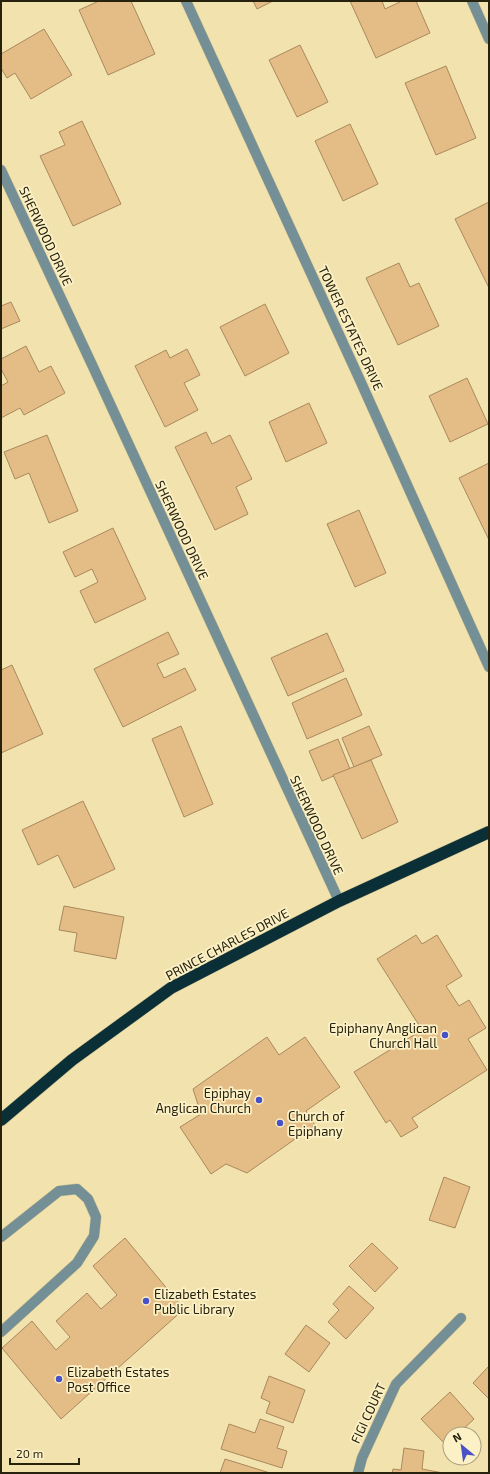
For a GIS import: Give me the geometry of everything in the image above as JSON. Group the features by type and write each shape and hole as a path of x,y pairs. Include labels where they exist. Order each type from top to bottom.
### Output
{"highway":[{"name":"PRINCE CHARLES DRIVE","path":"1,1120 72,1060 171,988 339,901 489,832"}],"street":[{"name":"TOWER ESTATES DRIVE","path":"186,1 356,370 489,667"},
{"path":"472,1 489,39"},
{"name":"SHERWOOD DRIVE","path":"1,170 94,368 339,901"},
{"path":"1,1237 60,1191 77,1189 88,1199 96,1217 94,1236 77,1263 1,1332"},
{"name":"FIGI COURT","path":"358,1473 362,1458 396,1384 461,1318"}],"building":[{"path":"99,1 131,1 155,54 108,75 79,10"},
{"path":"253,1 273,1 257,9"},
{"path":"350,1 382,1 385,9 402,1 416,1 430,33 376,58"},
{"path":"44,29 72,75 31,99 15,73 7,78 1,68 1,54"},
{"path":"300,45 328,102 297,117 269,60"},
{"path":"446,66 476,138 436,155 405,83"},
{"path":"82,121 121,204 73,226 40,156 65,145 59,132"},
{"path":"350,124 378,184 343,201 315,141"},
{"path":"489,202 489,288 455,219"},
{"path":"399,263 410,287 419,283 439,326 398,345 366,278"},
{"path":"11,302 20,321 1,329 1,306"},
{"path":"265,304 289,353 245,376 220,327"},
{"path":"26,346 39,372 51,366 65,393 24,415 20,408 1,418 1,386 8,382 1,369 1,359"},
{"path":"187,349 200,375 184,383 198,410 165,427 135,366 166,350 170,358"},
{"path":"467,378 488,424 450,442 429,396"},
{"path":"309,403 327,443 286,462 269,422"},
{"path":"206,432 212,444 230,435 252,479 236,487 248,514 215,530 175,447"},
{"path":"47,435 78,511 49,523 29,473 15,479 4,452"},
{"path":"489,463 489,540 459,478"},
{"path":"359,510 386,573 355,587 327,524"},
{"path":"113,528 146,599 95,623 80,591 98,582 92,569 75,577 63,552"},
{"path":"168,632 179,654 157,664 164,678 185,668 196,690 123,727 94,669"},
{"path":"327,633 344,671 288,696 271,658"},
{"path":"12,665 43,734 1,753 1,670"},
{"path":"346,678 362,715 307,739 292,703"},
{"path":"181,726 213,804 184,817 152,739"},
{"path":"369,726 382,755 354,767 342,738"},
{"path":"338,739 350,769 322,781 309,751"},
{"path":"371,760 398,822 362,839 333,775"},
{"path":"83,801 115,869 74,888 58,855 38,865 22,830"},
{"path":"64,906 124,917 116,959 74,951 77,933 59,930"},
{"name":"Epiphany Anglican Church Hall","path":"416,935 422,944 437,935 462,976 446,986 459,1006 469,1000 486,1028 468,1039 487,1070 412,1118 418,1127 401,1137 390,1120 386,1123 354,1072 422,1030 377,959"},
{"name":"Epiphay Anglican Church","path":"267,1037 279,1055 305,1037 340,1087 306,1111 315,1125 247,1173 226,1164 211,1174 180,1127 201,1114 193,1089"},
{"path":"444,1177 470,1187 455,1228 429,1220"},
{"path":"125,1238 184,1309 61,1419 2,1348 32,1321 56,1350 70,1337 56,1321 87,1293 101,1309 117,1295 93,1266"},
{"path":"372,1243 398,1268 375,1292 349,1266"},
{"path":"349,1286 374,1308 346,1339 328,1322 339,1310 333,1304"},
{"path":"306,1325 330,1343 309,1372 285,1354"},
{"path":"489,1366 489,1399 473,1383"},
{"path":"269,1376 305,1390 293,1423 266,1413 270,1402 261,1398"},
{"path":"450,1392 474,1419 467,1426 442,1426 442,1441 421,1419"},
{"path":"260,1419 284,1427 277,1448 287,1451 282,1468 221,1449 229,1424 255,1433"},
{"path":"404,1448 424,1451 422,1469 443,1473 392,1473 393,1469 401,1470"},
{"path":"225,1459 270,1473 220,1473"}],"place":[{"name":"Epiphany Anglican Church Hall","path":"445,1035"},
{"name":"Epiphay Anglican Church","path":"259,1100"},
{"name":"Church of Epiphany","path":"280,1123"},
{"name":"Elizabeth Estates Public Library","path":"146,1301"},
{"name":"Elizabeth Estates Post Office","path":"59,1379"}]}
